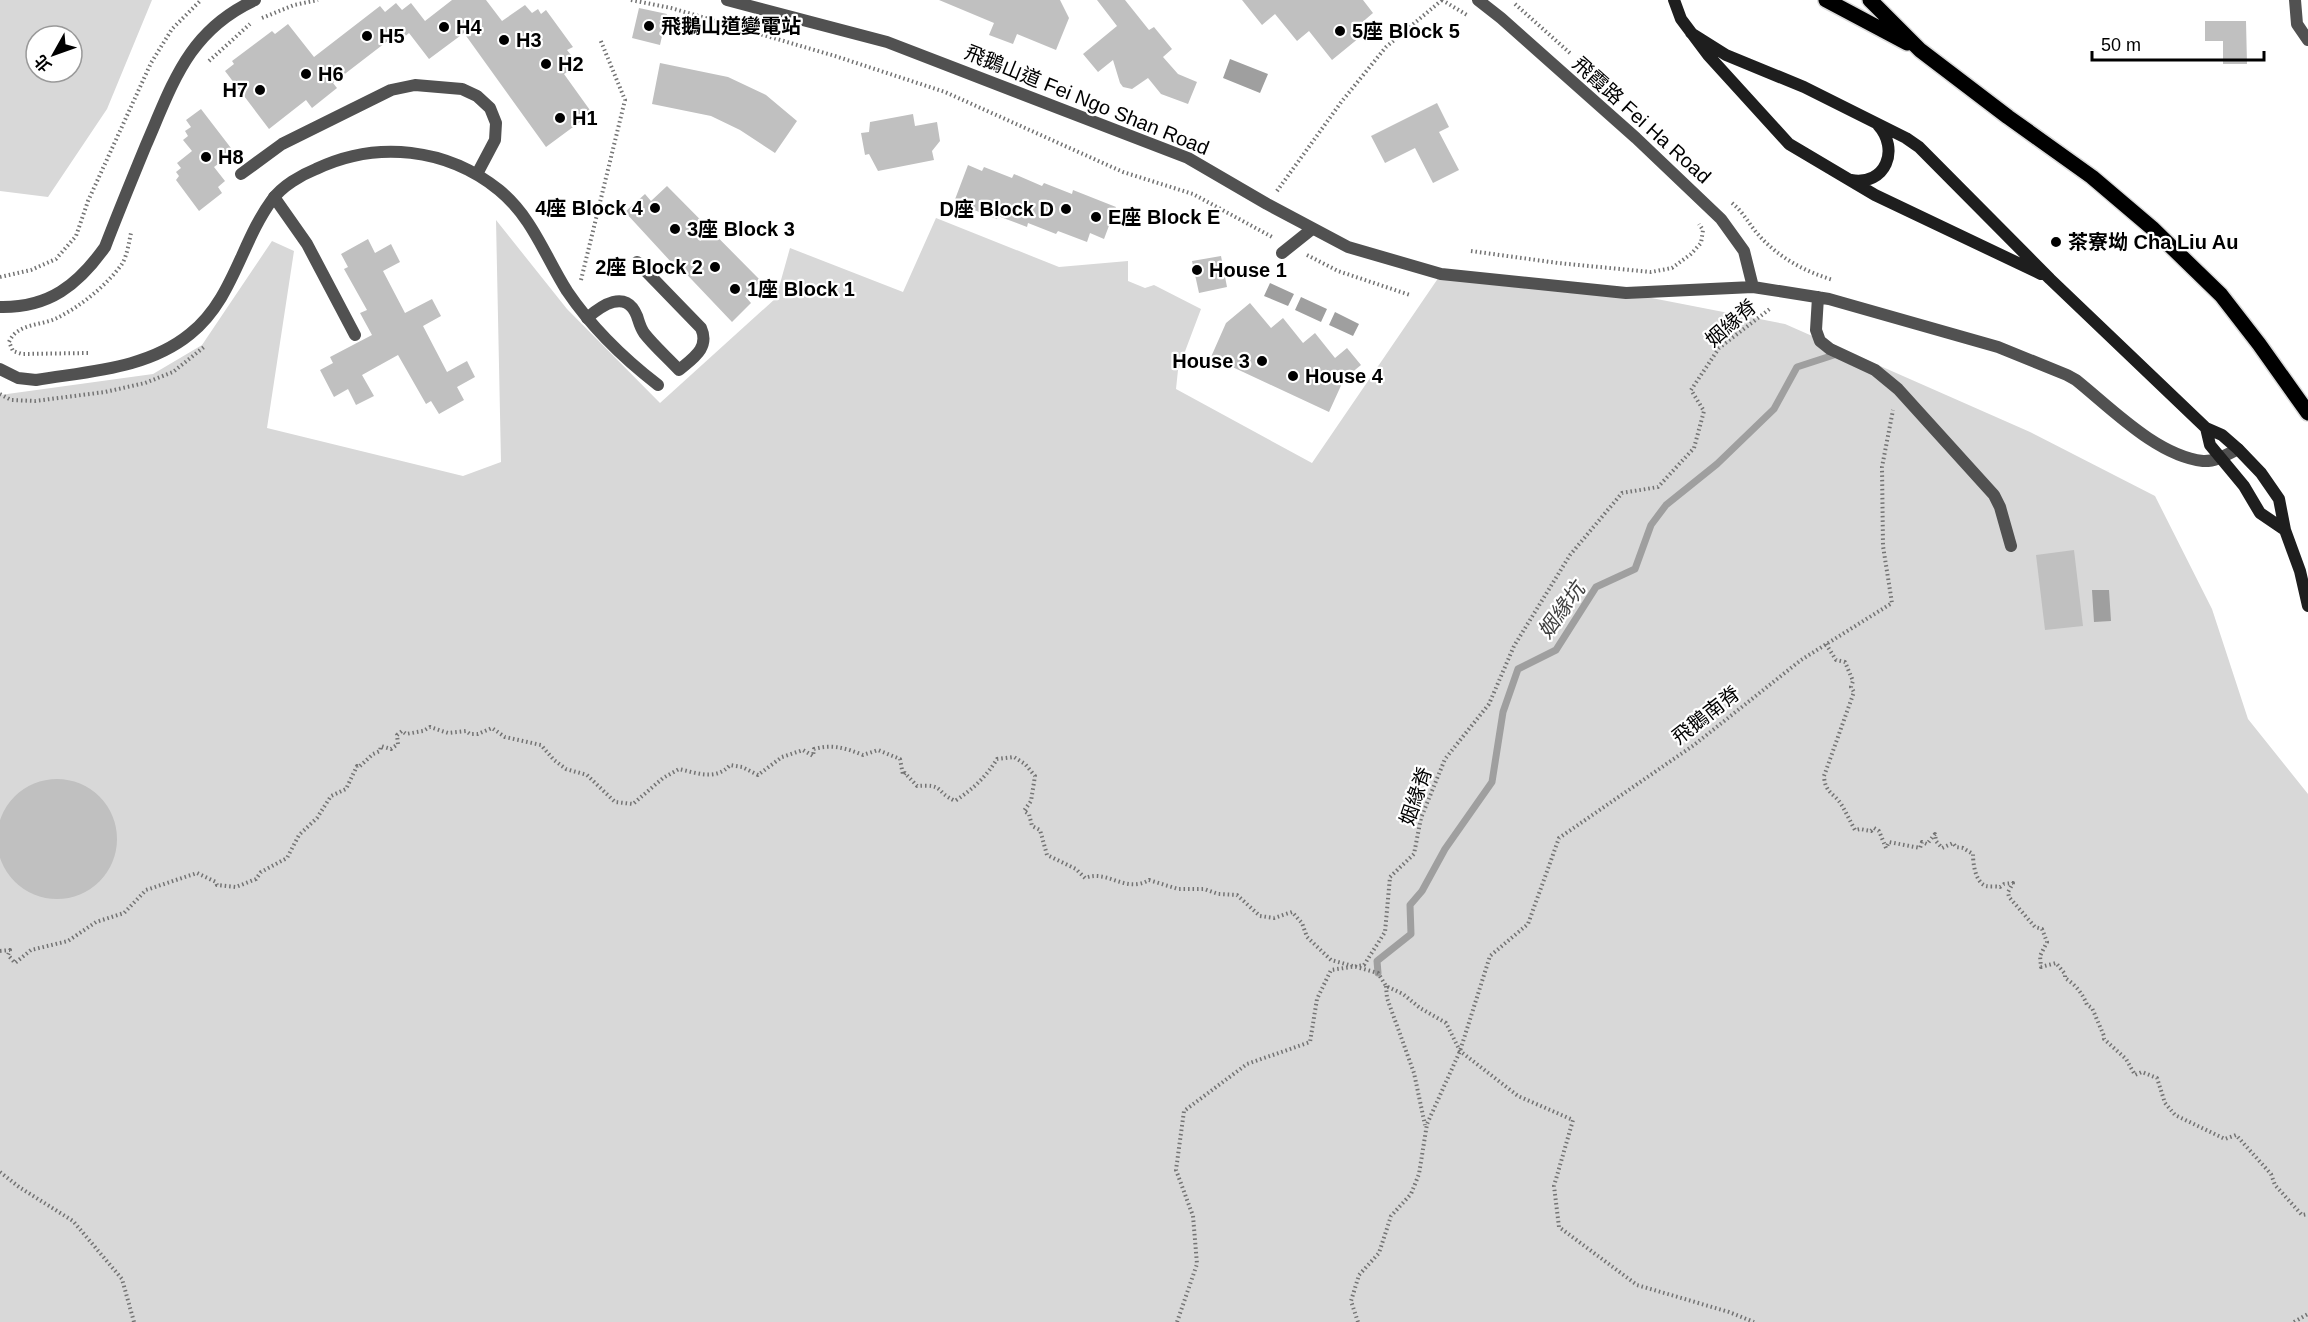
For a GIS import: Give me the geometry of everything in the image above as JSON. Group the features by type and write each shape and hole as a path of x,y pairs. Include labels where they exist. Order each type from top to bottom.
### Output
{"main road":[{"path":"1674,0 1681,20 1726,77 1789,144 1875,195 2050,279"},
{"path":"1826,0 1920,50"},
{"path":"1870,0 1920,50 2092,177 2152,228 2232,309 2308,412"},
{"path":"1691,33 1726,55 1804,87 1906,138 1919,147 2050,279 2206,428 2222,435 2260,473 2279,499 2285,530 2300,571 2308,606"},
{"path":"1847,179 1863,181 1869,179 1886,165 1889,147 1887,138 1878,125"},
{"path":"2206,428 2210,445 2244,486 2260,513 2285,530"}],"street":[{"path":"0,307 16,307 43,301 68,288 88,270 105,247 178,70 204,35 238,8 255,0"},
{"name":"飛鵝山道 Fei Ngo Shan Road","path":"727,0 887,42 1188,158 1348,247 1441,274 1626,293 1753,287 1818,297 1998,347 2076,380 2157,446 2204,462 2221,458 2238,449"},
{"name":"飛霞路 Fei Ha Road","path":"1478,0 1636,138 1721,219 1744,251 1753,287"},
{"path":"2295,0 2297,24 2308,40"},
{"path":"241,174 282,144 390,90 415,85 462,89 477,96 490,108 496,123 495,140 477,174"},
{"path":"0,369 18,378 36,380 141,361 168,350 191,334 211,313 226,289 259,220 274,197 303,175 336,159 371,151 408,151 435,157 477,174 500,191 521,212 538,236 568,291 587,318 608,343 658,385"},
{"path":"274,197 307,244 355,336"},
{"path":"1286,250 1312,229"},
{"path":"587,318 608,302 625,303 632,308 643,332 679,370 700,351 704,343 701,328 637,262"},
{"path":"1818,297 1816,330 1820,341 1830,349 1875,370 1898,389 1994,495 2000,507 2011,546"}],"path":[{"path":"0,277 31,270 56,259 76,236 88,201 151,63 172,29 201,0"},
{"path":"631,0 671,8 836,56 945,92 1124,172 1193,194 1286,250 1338,271 1410,295"},
{"path":"1267,204 1342,101 1386,46 1442,0 1473,19"},
{"path":"1510,0 1572,55"},
{"path":"579,286 625,100 600,39"},
{"path":"1730,200 1756,233 1783,259 1816,275 1838,281"},
{"path":"1471,251 1558,263 1651,272 1672,268 1701,243 1703,230 1698,222"},
{"name":"姻緣脊","path":"1177,1322 1197,1264 1193,1216 1176,1170 1184,1111 1247,1064 1310,1042 1317,999 1331,970 1364,965 1385,932 1390,877 1414,854 1421,818 1445,759 1489,704 1514,646 1570,555 1622,494 1658,487 1694,448 1704,411 1690,390 1719,348 1763,315 1786,293"},
{"name":"飛鵝南脊","path":"1426,1129 1460,1051 1490,956 1528,924 1559,838 1694,745 1801,660 1892,603 1884,546 1882,467 1898,389"},
{"path":"1826,644 1836,660 1845,662 1854,693 1824,776 1824,784 1832,797 1839,800 1855,830 1871,831 1874,828 1879,831 1886,848 1888,842 1920,848 1922,842 1927,844 1935,834 1936,841 1942,848 1953,843 1956,847 1973,854 1975,871 1981,883 1986,886 2000,887 2013,883 2008,892 2009,897 2035,927 2042,929 2047,942 2040,956 2041,967 2056,963 2065,974 2065,978 2092,1008 2104,1040 2126,1059 2135,1075 2142,1072 2157,1078 2165,1103 2175,1115 2225,1139 2236,1135 2259,1159 2271,1174 2275,1185 2302,1215 2308,1214"},
{"path":"0,951 10,950 8,954 15,963 31,951 68,941 96,922 124,913 146,890 197,873 216,882 217,885 236,887 256,879 261,872 287,858 299,835 317,818 330,796 346,789 357,766 360,767 373,754 380,751 381,746 391,749 398,744 397,735 402,731 406,734 423,731 430,727 448,733 466,731 470,734 478,734 492,728 505,737 541,745 554,760 566,769 587,775 615,802 633,804 663,778 679,769 711,776 725,770 730,765 758,774 782,757 803,750 813,756 814,749 833,746 863,755 878,750 900,759 903,775 905,773 917,786 939,787 955,801 975,784 984,780 997,759 1014,757 1025,764 1035,776 1031,801 1024,811 1029,814 1032,826 1040,830 1047,855 1076,869 1085,878 1095,874 1125,884 1142,884 1149,880 1178,888 1204,889 1218,894 1237,895 1260,916 1274,918 1292,912 1302,923 1307,937 1331,960 1378,973 1386,986 1387,998 1414,1073 1426,1129 1419,1174 1411,1194 1391,1216 1379,1253 1359,1275 1351,1301 1358,1322"},
{"path":"1386,986 1403,994 1420,1008 1446,1023 1460,1051 1518,1096 1573,1120 1554,1186 1558,1227 1637,1285 1729,1312 1754,1322"},
{"path":"0,1172 19,1187 73,1221 122,1279 134,1322"},
{"path":"2294,1322 2308,1314"}],"shaded area":[{"path":"0,0 152,0 107,109 48,197 0,191"},
{"path":"1230,59 1268,74 1260,93 1223,78"},
{"path":"936,218 1059,267 1128,261 1128,281 1145,288 1154,285 1201,309 1178,370 1176,389 1312,463 1441,274 1626,293 1785,324 2030,432 2155,496 2212,609 2248,719 2308,794 2308,1322 0,1322 0,395 153,374 202,345 272,241 294,251 267,428 463,476 501,462 496,220 567,309 660,403 776,298 790,248 903,292"},
{"path":"1270,283 1294,294 1288,306 1264,296"},
{"path":"1301,297 1327,309 1321,322 1295,310"},
{"path":"1335,312 1359,324 1353,336 1329,325"},
{"path":"2092,590 2109,590 2111,621 2094,622"}],"building":[{"path":"452,0 486,0 502,21 525,5 532,13 538,9 541,14 546,10 573,47 567,50 571,55 565,60 572,69 564,74 592,113 546,147 464,33 429,59 409,33 402,39 398,33 333,83 337,88 312,108 306,100 269,129 225,71 234,64 232,61 272,31 275,34 288,24 314,57 380,6 385,12 396,3 402,10 411,3 425,21"},
{"path":"939,0 1060,0 1069,18 1056,50 1017,34 1013,44 989,35 994,23"},
{"path":"1097,0 1125,0 1149,30 1154,27 1172,49 1163,57 1178,74 1197,82 1188,104 1161,94 1148,78 1132,89 1123,87 1113,60 1098,72 1083,54 1117,26"},
{"path":"1242,0 1363,0 1373,13 1359,25 1365,33 1332,60 1309,31 1297,41 1275,14 1262,25"},
{"name":"飛鵝山道變電站","path":"639,8 667,14 660,45 632,38"},
{"path":"2205,21 2246,21 2247,64 2223,64 2223,41 2205,41"},
{"path":"660,63 728,77 766,95 797,121 775,153 740,130 711,116 652,104"},
{"path":"1437,103 1449,127 1439,132 1459,170 1433,183 1415,148 1385,163 1371,136"},
{"name":"H8","path":"201,109 234,152 214,167 225,181 218,187 222,193 199,211 176,180 179,176 176,172 181,168 177,163 192,151 183,140 188,136 185,131 191,127 186,120"},
{"path":"913,114 915,126 937,122 940,141 932,151 934,160 878,171 869,154 865,155 861,133 869,132 870,122"},
{"path":"968,165 982,171 984,167 1012,178 1014,174 1042,186 1044,183 1072,194 1073,190 1116,207 1104,239 1090,233 1087,242 1058,231 1056,234 1028,223 1027,227 998,216 997,219 954,202"},
{"path":"667,186 761,281 745,296 751,303 732,322 674,261 672,263 625,212 645,194 651,201"},
{"path":"368,239 375,253 391,244 400,262 383,271 405,313 432,299 441,316 423,326 447,372 467,361 475,377 457,387 464,400 439,414 431,401 426,404 398,355 362,375 374,396 356,405 348,389 334,397 320,370 333,363 330,357 372,335 360,313 367,310 344,269 348,267 341,254"},
{"name":"House 1","path":"1221,256 1227,287 1199,293 1192,261"},
{"path":"1250,303 1271,328 1283,318 1303,343 1315,333 1335,358 1347,348 1361,365 1344,379 1329,412 1211,357 1226,323"},
{"path":"2074,550 2083,626 2045,630 2036,555"},
{"path":"57,779 80,783 100,796 113,816 117,839 113,862 100,882 80,895 57,899 34,895 14,882 1,862 -3,839 1,816 14,796 34,783"}],"waterway":[{"name":"姻緣坑","path":"1378,973 1377,961 1411,934 1410,905 1422,891 1445,849 1492,782 1503,712 1518,669 1556,650 1596,587 1635,569 1651,525 1666,505 1717,464 1774,409 1797,367 1840,353"}],"place":[{"name":"飛鵝山道變電站","path":"649,26"},
{"name":"H4","path":"444,27"},
{"name":"5座 Block 5","path":"1340,31"},
{"name":"H5","path":"367,36"},
{"name":"H3","path":"504,40"},
{"name":"H2","path":"546,64"},
{"name":"H6","path":"306,74"},
{"name":"H7","path":"260,90"},
{"name":"H1","path":"560,118"},
{"name":"H8","path":"206,157"},
{"name":"4座 Block 4","path":"655,208"},
{"name":"D座 Block D","path":"1066,209"},
{"name":"E座 Block E","path":"1096,217"},
{"name":"3座 Block 3","path":"675,229"},
{"name":"茶寮坳 Cha Liu Au","path":"2056,242"},
{"name":"2座 Block 2","path":"715,267"},
{"name":"House 1","path":"1197,270"},
{"name":"1座 Block 1","path":"735,289"},
{"name":"House 3","path":"1262,361"},
{"name":"House 4","path":"1293,376"}]}
